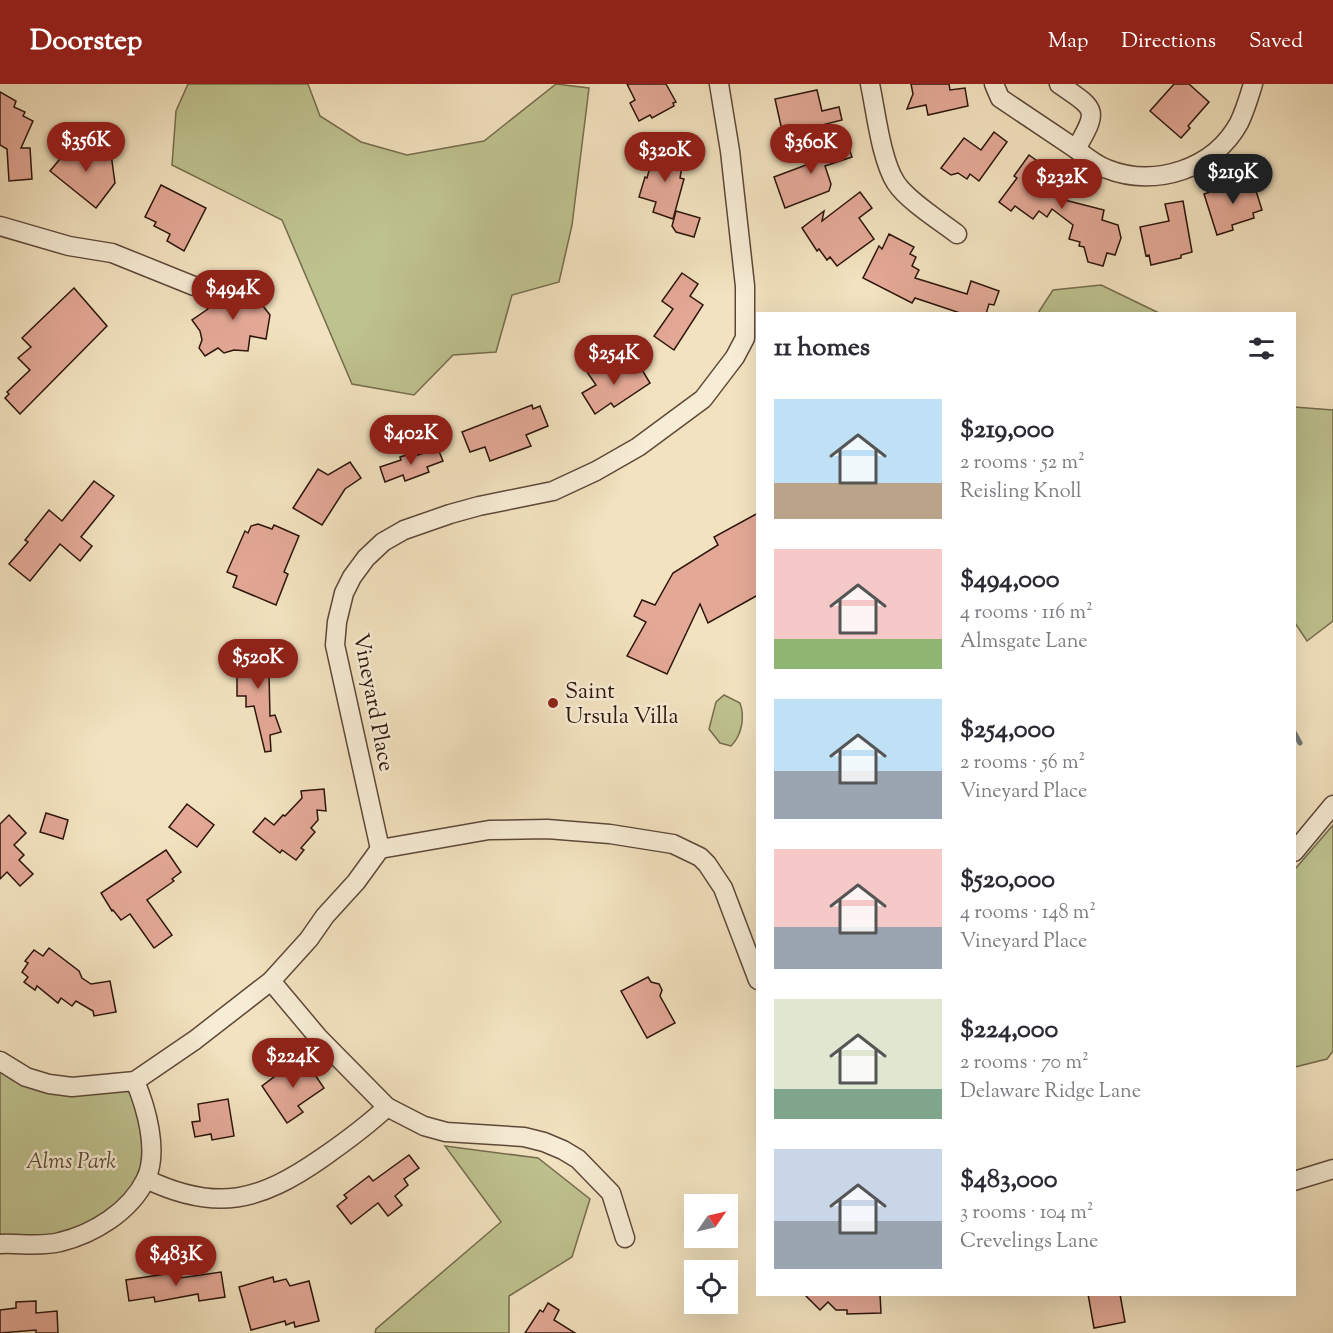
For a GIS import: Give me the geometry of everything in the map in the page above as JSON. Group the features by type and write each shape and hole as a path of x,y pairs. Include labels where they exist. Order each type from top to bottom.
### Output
{"street":[{"name":"Vineyard Place","path":"380,849 335,645 337,622 348,585 366,558 383,542 404,530 479,506 553,492 638,447 703,399 735,357 745,338 745,286 730,151 719,84"},
{"path":"870,84 888,167 897,184 909,198 957,234"},
{"path":"994,84 1000,98 1106,169 1128,175 1169,174 1193,167 1214,154 1231,136 1240,122 1253,84"},
{"path":"1059,84 1086,102 1091,113 1090,124 1076,149"},
{"path":"0,226 69,246 112,253 194,286"},
{"path":"1296,850 1333,805"},
{"path":"0,1061 26,1077 49,1084 72,1087 135,1081 195,1040 271,981 309,939 380,849 489,830 547,829 610,834 673,844 700,857 723,888 756,975"},
{"path":"271,981 318,1037 387,1107 424,1126 446,1132 524,1137 544,1142 578,1159 611,1193 625,1238"},
{"path":"0,1244 57,1243 86,1234 112,1219 132,1198 146,1179 150,1162 148,1122 135,1081"},
{"path":"146,1179 168,1189 208,1198 243,1197 262,1192 294,1177 360,1132 387,1107"},
{"path":"1296,1180 1333,1169"}],"green space":[{"path":"188,84 308,84 320,116 361,142 407,155 484,141 556,84 589,88 572,225 559,282 512,295 496,352 453,355 414,395 352,384 282,220 172,165 176,111"},
{"path":"1101,285 1157,312 1039,312 1053,290"},
{"path":"1296,407 1333,410 1333,621 1307,641 1296,624"},
{"path":"724,695 740,703 742,708 740,731 731,746 720,743 709,729 716,702"},
{"path":"1333,825 1333,1051 1327,1059 1296,1067 1296,868"},
{"name":"Alms Park","path":"0,1061 26,1077 127,1082 141,1096 146,1179 86,1234 0,1244"},
{"path":"445,1146 538,1158 590,1199 572,1257 509,1296 509,1333 375,1333 376,1329 501,1222"}],"building":[{"path":"627,84 666,84 676,102 673,103 674,106 652,118 650,115 639,121 630,103 635,100"},
{"path":"911,84 949,84 950,90 965,88 968,106 928,115 926,105 907,109 913,94"},
{"path":"1174,84 1189,84 1209,102 1188,126 1190,128 1181,138 1150,111"},
{"path":"817,90 822,111 839,107 842,120 783,135 775,99"},
{"path":"0,92 16,101 14,107 25,112 23,116 33,121 21,148 30,148 32,179 9,181 7,149 0,145"},
{"path":"994,132 1007,142 979,181 970,174 967,179 958,173 951,175 941,168 964,138 981,150"},
{"path":"846,140 852,157 825,166 831,184 829,191 785,208 774,177 806,165 803,156"},
{"path":"74,142 93,155 111,154 115,183 96,208 50,171"},
{"path":"666,145 685,150 680,178 684,179 673,219 653,212 656,202 639,197 650,167 663,171"},
{"path":"1029,155 1068,183 1057,198 1104,210 1102,220 1118,225 1121,238 1115,255 1107,253 1103,266 1088,262 1084,247 1079,246 1080,242 1069,239 1073,225 1052,209 1047,217 1039,211 1033,219 1015,206 1011,211 999,202 1017,178 1014,176"},
{"path":"1252,178 1262,210 1253,213 1254,218 1232,225 1233,230 1217,235 1204,194"},
{"path":"161,185 206,208 184,251 167,241 170,234 154,226 156,222 145,217"},
{"path":"860,192 872,208 859,218 874,239 837,266 830,257 827,260 819,249 817,251 802,228 824,211 822,221"},
{"path":"1183,201 1192,252 1181,255 1181,258 1151,265 1149,255 1146,256 1140,227 1169,221 1165,204"},
{"path":"676,211 700,218 694,237 676,232 672,226"},
{"path":"889,234 914,247 910,254 916,257 912,266 919,270 915,278 967,294 971,281 999,291 994,305 989,304 987,312 957,312 915,298 912,303 863,278 879,246 882,249"},
{"path":"682,273 698,284 690,296 703,305 674,350 654,336 673,309 662,301"},
{"path":"242,279 270,315 266,339 250,336 248,351 234,350 224,353 218,348 205,356 199,348 202,340 200,331 192,320"},
{"path":"74,288 107,326 20,414 5,398 9,394 7,392 30,370 18,358 31,347 22,338"},
{"path":"604,361 612,374 624,367 626,371 638,363 650,383 614,407 611,403 595,414 582,393 596,385 587,372"},
{"path":"532,405 533,409 540,406 548,426 526,435 531,446 490,461 485,447 470,452 462,432"},
{"path":"438,449 443,461 427,467 429,472 405,481 403,475 385,482 380,467 401,460 400,457 413,453 414,456"},
{"path":"350,462 361,478 345,489 322,525 293,508 318,469 328,475"},
{"path":"94,481 114,496 81,537 92,546 80,561 60,544 30,581 9,564 28,542 25,540 49,510 62,521"},
{"path":"756,514 756,596 708,623 700,604 667,674 627,656 646,622 634,616 642,600 655,605 673,573 718,545 714,537"},
{"path":"258,524 272,529 274,525 299,536 284,572 288,574 276,605 233,587 237,576 227,572 245,531 248,533 251,526"},
{"path":"253,640 265,656 268,655 273,671 269,674 270,716 275,715 281,732 270,735 271,751 265,752 254,706 246,707 246,696 237,696 237,667 249,666 238,651"},
{"path":"324,789 326,811 317,810 318,820 311,828 315,832 301,848 304,850 296,860 282,850 280,853 253,832 265,818 274,825 283,815 285,816 302,798 301,791"},
{"path":"187,804 214,825 197,847 169,827"},
{"path":"46,813 68,820 63,839 40,832"},
{"path":"9,815 26,833 14,845 24,855 19,860 33,874 20,886 7,872 0,879 0,824"},
{"path":"166,850 181,872 172,879 174,881 147,900 172,935 154,948 130,914 121,920 112,911 101,893"},
{"path":"49,948 79,971 82,978 91,984 110,981 116,1012 94,1016 93,1011 76,1001 72,1006 61,998 58,1003 37,986 35,990 24,982 28,977 22,972 28,963 25,961 34,950 43,956"},
{"path":"648,977 651,982 659,984 662,990 660,996 675,1023 647,1038 621,991"},
{"path":"302,1056 324,1088 298,1106 303,1112 287,1123 262,1086"},
{"path":"228,1099 234,1136 212,1140 211,1134 195,1137 192,1122 200,1121 198,1104"},
{"path":"409,1155 419,1168 404,1179 408,1185 395,1196 402,1205 388,1216 378,1203 351,1224 337,1206 347,1198 344,1195 369,1176 373,1181"},
{"path":"179,1272 180,1278 221,1272 225,1297 199,1301 198,1294 155,1302 154,1297 129,1301 126,1280"},
{"path":"273,1277 274,1282 286,1279 290,1286 309,1281 319,1321 295,1327 294,1322 286,1325 285,1321 251,1330 239,1287"},
{"path":"806,1296 880,1296 881,1313 847,1314 847,1310 836,1310 828,1302 820,1310"},
{"path":"1088,1296 1120,1296 1125,1322 1094,1328"},
{"path":"36,1301 36,1313 57,1311 58,1333 36,1333 36,1330 0,1333 0,1310 16,1308 16,1302"},
{"path":"548,1303 559,1310 554,1320 575,1333 525,1333 540,1310 543,1312"}],"waterway":[{"path":"1296,736 1300,743"}],"place":[{"name":"Saint Ursula Villa","path":"553,703"}]}
